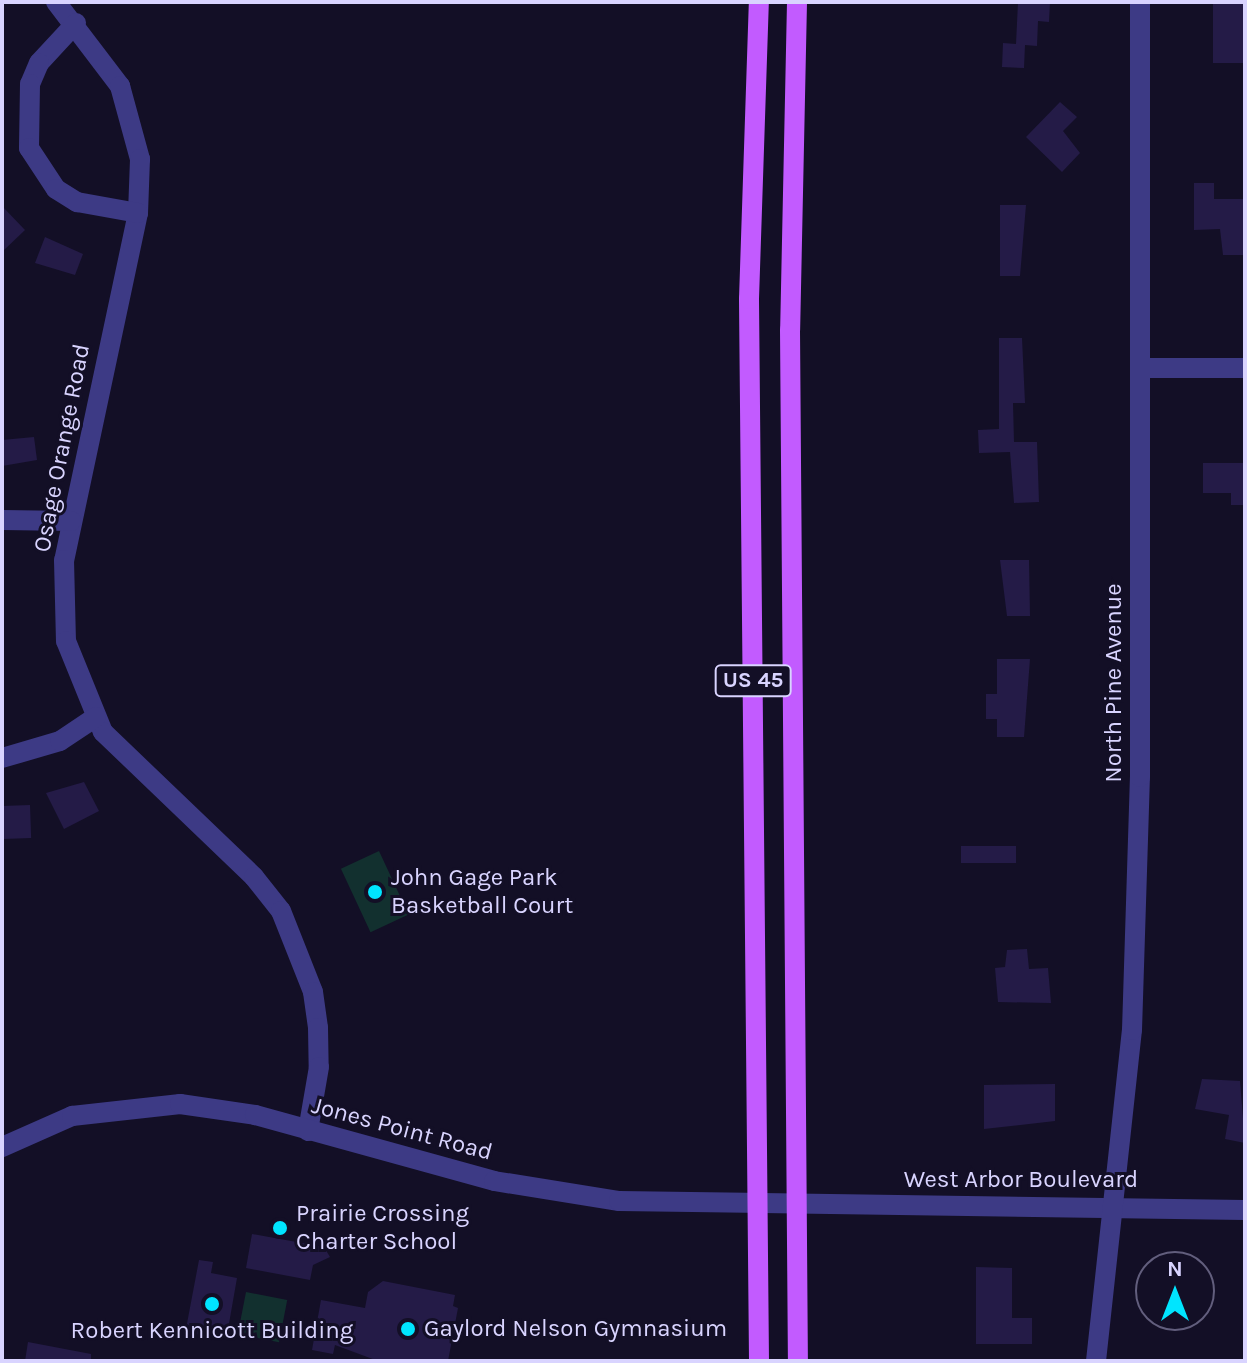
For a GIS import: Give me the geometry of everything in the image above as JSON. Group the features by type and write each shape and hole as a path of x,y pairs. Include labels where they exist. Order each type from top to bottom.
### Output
{"main road":[{"name":"US 45","path":"759,2 749,299 759,1361"},
{"name":"US 45","path":"797,2 790,346 798,1361"}],"street":[{"name":"Osage Orange Road","path":"56,2 76,23 120,86 140,159 138,213 64,560 66,641 103,732 254,877 281,911 313,992 318,1028 319,1067 308,1131"},
{"name":"North Pine Avenue","path":"1096,1361 1108,1206 1132,1030 1141,368 1140,2"},
{"path":"76,23 39,63 30,84 29,148 56,189 77,202 138,213"},
{"path":"1141,368 1245,368"},
{"path":"2,520 71,521"},
{"path":"2,758 60,741 96,717"},
{"name":"Jones Point Road","path":"2,1147 72,1116 132,1104 195,1106 573,1196 798,1205"},
{"name":"West Arbor Boulevard","path":"798,1205 1108,1206 1245,1210"}],"green space":[{"name":"John Gage Park Basketball Court","path":"379,851 409,914 371,932 341,869"},
{"path":"246,1292 287,1300 279,1342 238,1334"}],"building":[{"path":"1018,2 1050,2 1049,22 1038,21 1037,46 1025,45 1024,68 1002,67 1003,43 1016,44"},
{"path":"1213,2 1245,2 1245,63 1213,63"},
{"path":"1060,102 1077,117 1063,131 1080,153 1062,172 1026,137"},
{"path":"1194,183 1214,183 1214,199 1245,199 1245,255 1223,255 1220,229 1194,230"},
{"path":"1000,205 1026,205 1020,276 1000,276"},
{"path":"2,206 25,230 2,252"},
{"path":"45,237 83,254 75,275 35,263"},
{"path":"999,338 1022,338 1025,403 1013,403 1014,442 1037,442 1039,502 1014,503 1010,452 979,453 978,430 999,429"},
{"path":"34,437 37,460 2,466 2,440"},
{"path":"1203,463 1245,463 1245,505 1231,505 1231,493 1203,493"},
{"path":"1000,560 1029,560 1030,616 1007,616"},
{"path":"997,659 1030,659 1024,737 997,737 997,719 986,719 986,694 997,694"},
{"path":"84,782 99,811 64,829 46,793"},
{"path":"30,805 31,838 3,839 2,806"},
{"path":"961,846 1016,846 1016,863 961,863"},
{"path":"1027,949 1029,969 1048,968 1051,1003 998,1002 995,968 1005,967 1007,950"},
{"path":"1202,1079 1240,1081 1245,1143 1225,1139 1229,1115 1195,1109"},
{"path":"1055,1084 1055,1121 984,1129 984,1085"},
{"path":"252,1234 324,1247 330,1257 313,1265 310,1280 246,1268"},
{"name":"Robert Kennicott Building","path":"199,1260 213,1262 211,1273 237,1278 227,1335 185,1334"},
{"path":"976,1267 1012,1268 1012,1318 1032,1318 1032,1344 976,1344"},
{"name":"Gaylord Nelson Gymnasium","path":"383,1281 455,1295 453,1306 458,1308 448,1361 378,1361 335,1345 333,1354 312,1350 321,1300 365,1308 368,1292"},
{"path":"28,1342 91,1354 91,1361 25,1361"}],"place":[{"name":"John Gage Park Basketball Court","path":"375,892"},
{"name":"Prairie Crossing Charter School","path":"280,1228"},
{"name":"Robert Kennicott Building","path":"212,1304"},
{"name":"Gaylord Nelson Gymnasium","path":"408,1329"}]}
